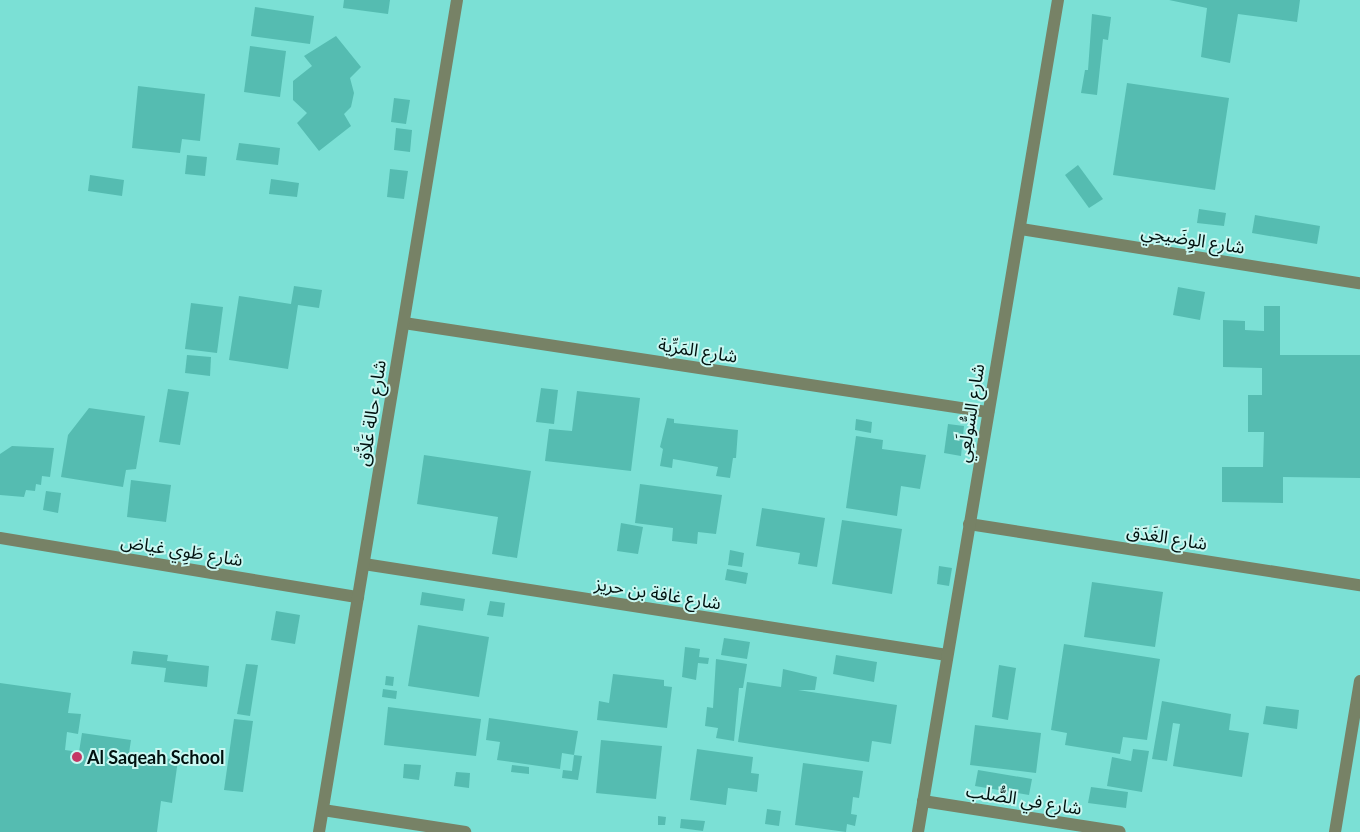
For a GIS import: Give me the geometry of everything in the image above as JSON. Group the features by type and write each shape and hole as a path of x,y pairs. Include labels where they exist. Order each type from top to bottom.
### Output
{"street":[{"name":"شارع حالة عَلاَّق","path":"320,832 457,0"},
{"name":"شارع السُّولَعِي","path":"918,832 988,412 1021,229 1058,0"},
{"name":"شارع الوِضَيحِي","path":"1021,229 1360,283"},
{"name":"شارع المَرِّية","path":"404,323 988,412"},
{"name":"شارع الغَدَق","path":"969,524 1360,585"},
{"name":"شارع طَوِي غياض","path":"0,538 358,597"},
{"name":"شارع غافة بن حريز","path":"364,564 947,655"},
{"path":"1335,832 1360,681"},
{"name":"شارع في الصُّلب","path":"923,801 1120,832"},
{"path":"323,810 465,832"}],"building":[{"path":"344,0 390,0 388,14 343,8"},
{"path":"1169,0 1300,0 1297,22 1238,14 1230,63 1201,57 1207,8"},
{"path":"255,7 314,16 310,44 251,36"},
{"path":"1092,14 1111,17 1108,40 1103,39 1097,95 1081,93 1085,70 1088,70"},
{"path":"336,36 361,67 350,78 354,93 351,107 344,114 351,126 319,151 297,123 307,113 293,100 293,81 312,66 304,56"},
{"path":"250,46 286,51 280,97 244,92"},
{"path":"1127,83 1229,98 1215,190 1113,175"},
{"path":"138,86 205,94 200,141 182,139 180,153 132,148"},
{"path":"394,98 410,100 406,124 391,122"},
{"path":"396,128 412,130 410,152 394,150"},
{"path":"239,143 280,148 278,165 236,160"},
{"path":"187,155 207,157 205,176 185,174"},
{"path":"1078,165 1103,199 1089,208 1065,175"},
{"path":"390,169 408,171 404,199 387,197"},
{"path":"90,175 124,180 122,196 88,191"},
{"path":"271,179 299,183 297,197 269,194"},
{"path":"1199,209 1226,213 1224,226 1197,223"},
{"path":"1255,215 1320,226 1317,244 1252,233"},
{"path":"294,286 322,290 319,308 298,305 288,369 229,360 239,296 291,304"},
{"path":"1178,287 1205,292 1200,320 1173,315"},
{"path":"191,303 223,307 217,353 185,349"},
{"path":"1264,306 1280,306 1280,355 1360,355 1360,478 1283,477 1283,503 1222,502 1222,467 1263,467 1264,432 1248,432 1248,395 1262,395 1262,368 1223,367 1223,320 1245,321 1245,330 1264,331"},
{"path":"187,355 211,357 210,376 185,373"},
{"path":"541,388 558,390 554,424 536,422"},
{"path":"168,389 189,392 180,445 159,442"},
{"path":"577,391 640,398 631,471 545,461 549,429 572,431"},
{"path":"89,408 145,416 136,469 126,470 123,487 61,477 68,435"},
{"path":"667,418 674,419 674,423 738,430 736,458 733,458 730,478 716,476 718,467 673,459 672,468 660,466 663,449 660,447"},
{"path":"856,419 872,422 871,433 855,430"},
{"path":"948,424 964,426 961,456 944,453"},
{"path":"856,436 883,440 882,449 926,455 920,489 901,486 897,516 846,508"},
{"path":"12,446 54,448 50,477 42,476 41,485 36,484 35,491 26,490 24,497 0,495 0,454"},
{"path":"424,455 531,471 517,558 492,554 498,517 417,504"},
{"path":"131,480 171,485 166,522 127,517"},
{"path":"640,484 722,495 716,534 698,532 697,544 672,541 673,528 635,523"},
{"path":"46,491 61,493 58,513 43,510"},
{"path":"762,508 825,518 817,567 798,564 800,553 756,546"},
{"path":"842,520 902,529 892,594 832,584"},
{"path":"621,523 643,527 638,554 617,551"},
{"path":"730,550 744,553 742,567 728,565"},
{"path":"939,566 952,568 949,586 937,584"},
{"path":"727,569 748,573 746,584 725,580"},
{"path":"1092,582 1163,592 1155,647 1084,637"},
{"path":"422,592 465,599 463,611 420,605"},
{"path":"490,601 505,603 503,617 487,615"},
{"path":"276,611 300,615 295,644 271,640"},
{"path":"418,625 489,637 479,697 408,686"},
{"path":"724,638 750,642 747,659 721,655"},
{"path":"1064,644 1160,659 1147,740 1123,737 1120,754 1065,745 1067,733 1051,730"},
{"path":"685,647 700,649 699,657 709,658 708,664 698,663 696,680 682,677"},
{"path":"133,651 168,655 167,661 209,666 207,687 164,682 166,668 131,664"},
{"path":"836,655 877,662 874,682 833,674"},
{"path":"716,659 747,664 743,688 739,688 734,741 716,738 718,728 705,726 707,707 713,708"},
{"path":"246,664 258,665 250,716 237,714"},
{"path":"999,665 1016,668 1008,720 992,717"},
{"path":"783,669 817,677 815,690 798,690 897,705 891,744 872,741 869,762 738,742 747,682 781,687"},
{"path":"613,674 664,680 664,686 672,687 667,728 597,720 599,701 609,703"},
{"path":"386,676 394,677 393,686 385,685"},
{"name":"Al Saqeah School","path":"0,683 71,693 68,713 81,714 78,734 67,732 65,750 79,752 82,733 131,740 129,753 178,760 172,803 161,801 157,832 0,832"},
{"path":"383,689 397,691 396,699 382,697"},
{"path":"1162,701 1231,714 1229,730 1249,733 1242,777 1173,766 1180,724 1173,723 1167,761 1152,759"},
{"path":"1266,706 1299,710 1297,729 1263,724"},
{"path":"388,707 481,719 476,756 384,745"},
{"path":"489,718 578,731 574,755 562,753 560,769 497,760 500,742 486,740"},
{"path":"234,719 253,721 243,792 224,790"},
{"path":"975,725 1041,733 1036,773 970,765"},
{"path":"601,740 662,746 656,799 596,793"},
{"path":"697,749 753,757 751,773 759,774 757,792 728,788 726,805 690,800"},
{"path":"1133,749 1149,751 1142,792 1107,786 1112,757 1131,761"},
{"path":"574,755 582,756 578,780 562,778 563,770 572,771"},
{"path":"803,763 863,771 859,798 853,797 851,814 857,815 855,826 847,824 846,832 795,825"},
{"path":"404,764 421,765 419,780 403,778"},
{"path":"512,765 529,767 529,774 511,772"},
{"path":"978,770 1032,779 1029,795 975,786"},
{"path":"456,772 470,773 469,788 454,786"},
{"path":"1091,787 1128,792 1126,808 1088,803"},
{"path":"767,809 781,811 779,826 765,824"},
{"path":"658,816 666,817 665,825 658,825"},
{"path":"681,819 705,821 703,831 680,828"}],"place":[{"name":"Al Saqeah School","path":"77,757"}]}
